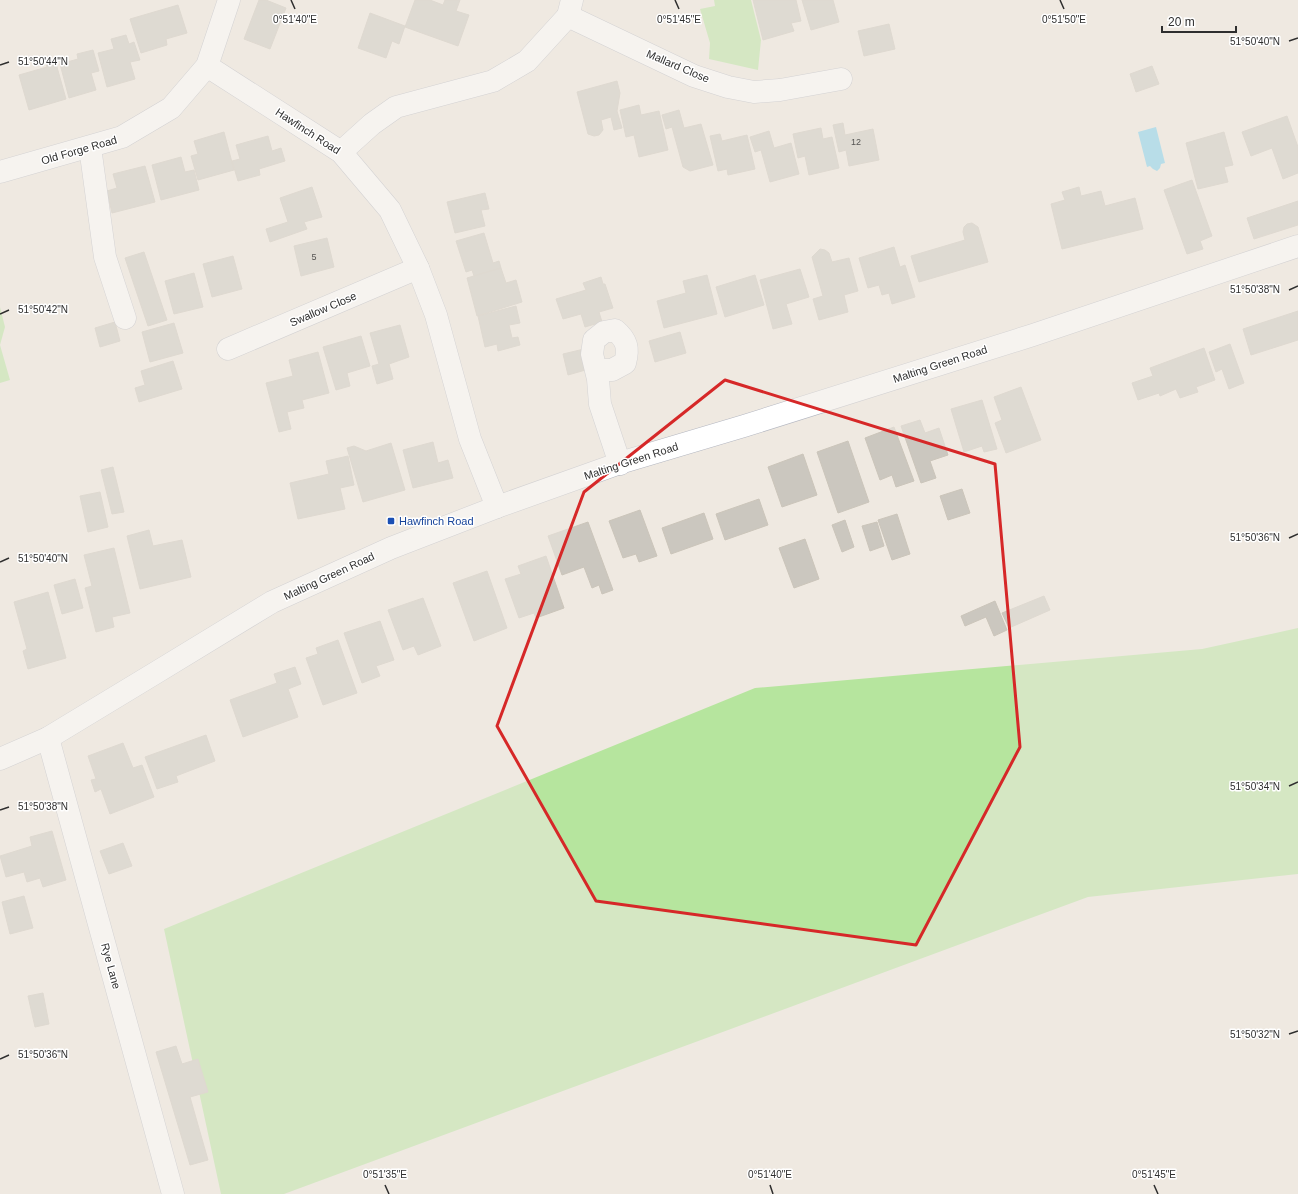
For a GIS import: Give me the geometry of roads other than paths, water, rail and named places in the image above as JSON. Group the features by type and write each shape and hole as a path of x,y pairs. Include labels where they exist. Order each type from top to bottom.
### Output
{"street":[{"name":"Old Forge Road","path":"0,172 122,137 171,108 207,66 229,0"},
{"name":"Mallard Close","path":"570,8 694,76 728,87 754,92 780,90 841,79"},
{"path":"341,152 372,124 396,107 493,81 527,62 570,8"},
{"name":"Hawfinch Road","path":"207,66 341,152 390,210 418,268 436,315 470,439 497,507"},
{"path":"90,147 105,257 125,318"},
{"name":"Malting Green Road","path":"0,759 48,738 272,602 391,548 497,507 620,464 1033,335 1298,246"},
{"name":"Swallow Close","path":"228,350 418,268"},
{"path":"596,370 600,404 620,464"},
{"name":"Rye Lane","path":"48,738 174,1194"}],"water":[{"path":"1156,127 1165,163 1161,164 1157,171 1150,166 1147,167 1138,132"}],"place":[{"name":"Hawfinch Road","path":"391,521"}]}
